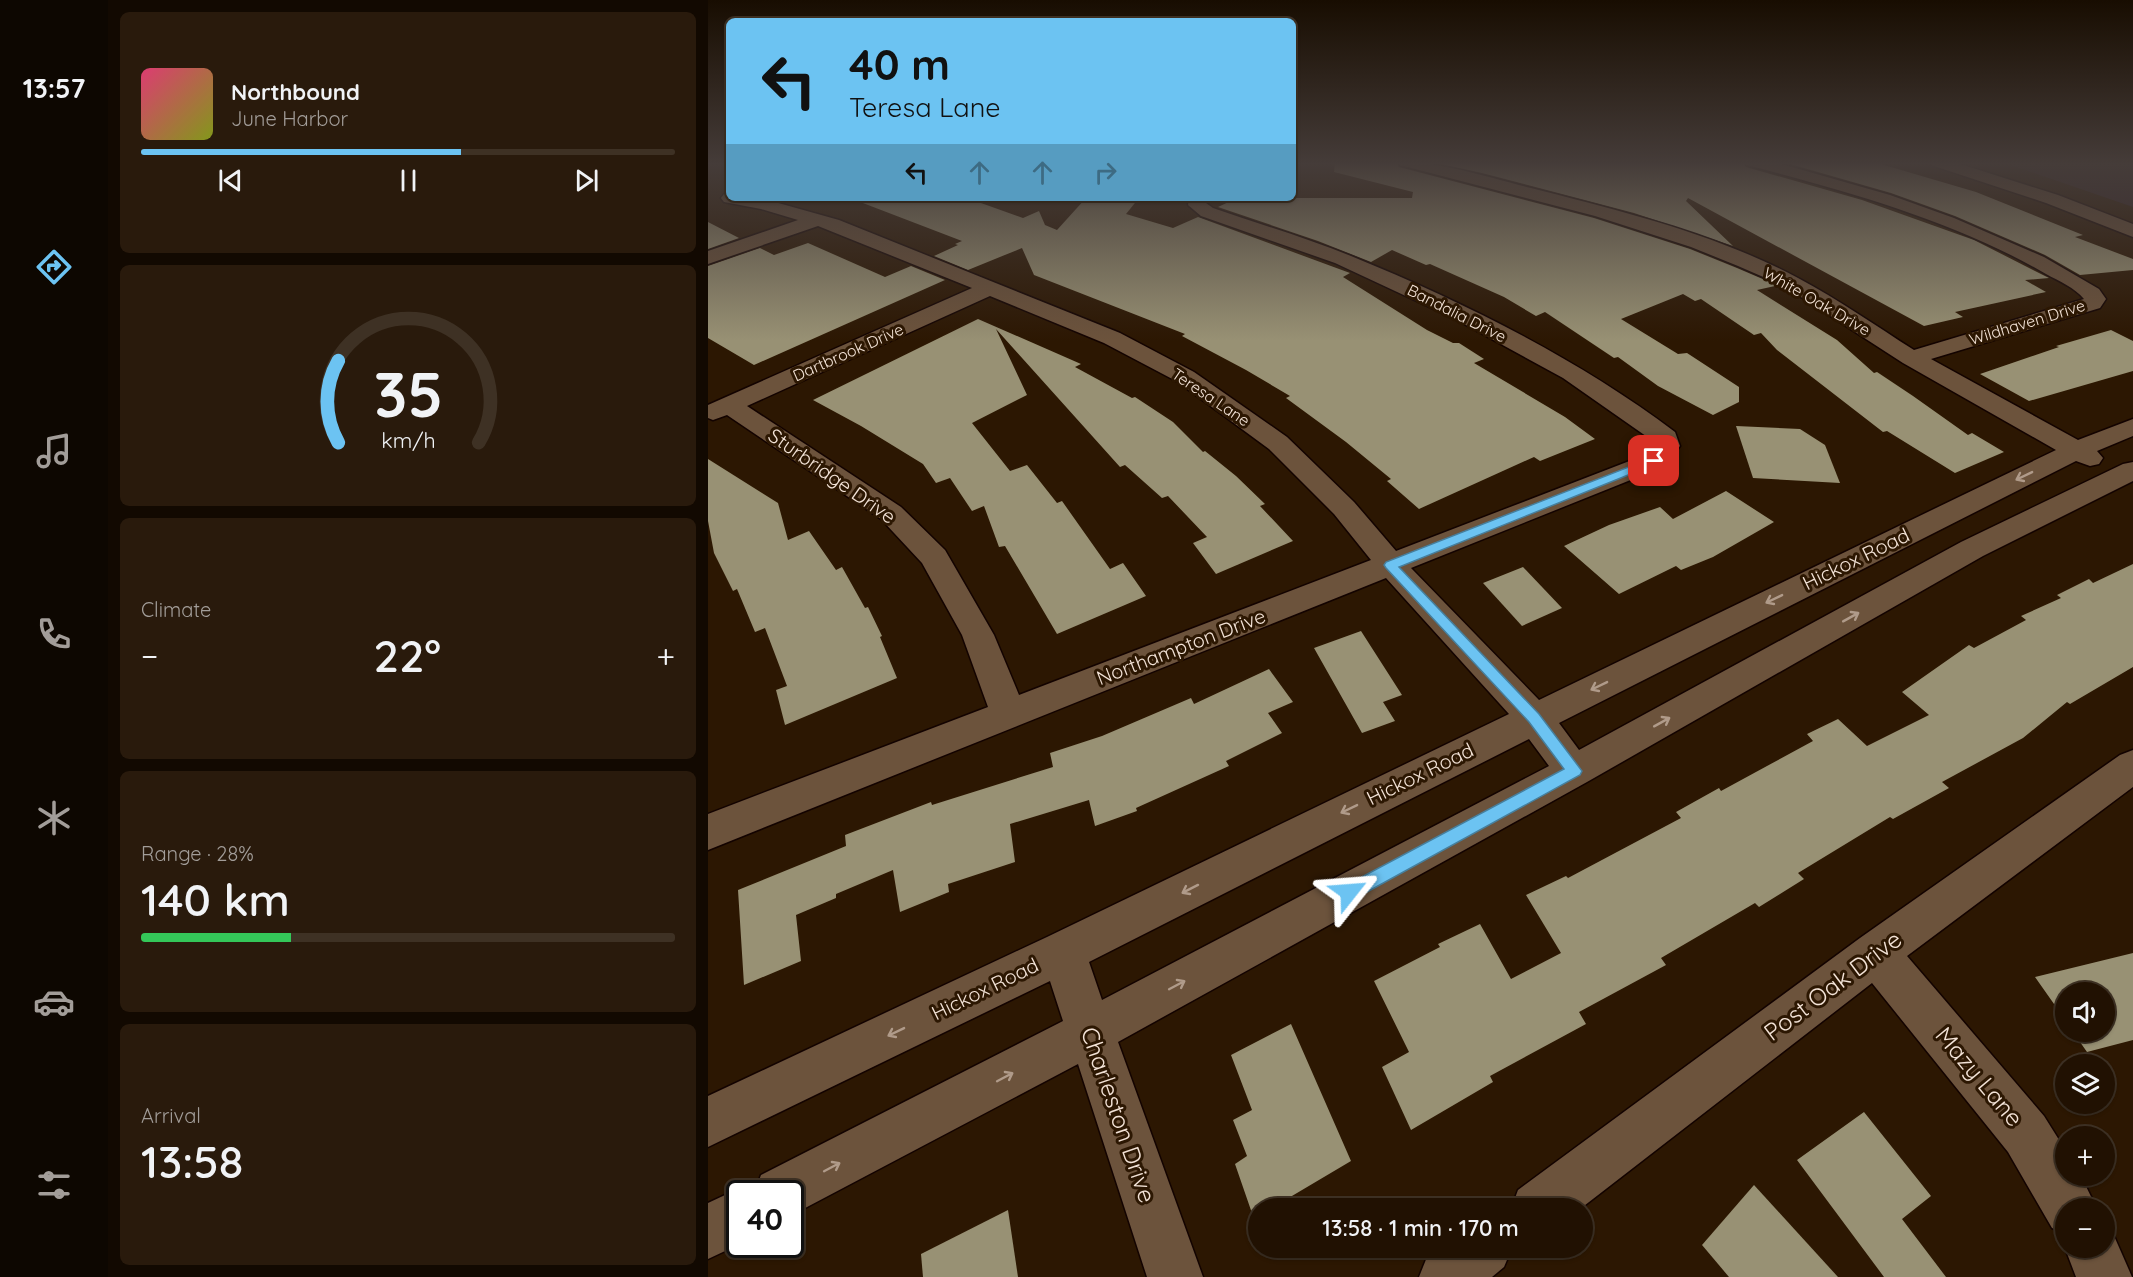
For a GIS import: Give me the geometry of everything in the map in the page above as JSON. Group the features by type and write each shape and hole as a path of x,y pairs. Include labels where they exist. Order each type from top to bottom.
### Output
{"street":[{"path":"708,258 811,222"},
{"name":"Teresa Lane","path":"820,222 917,258 988,289 1113,338 1186,377 1278,443 1344,508 1390,565 1534,718 1574,771"},
{"name":"Bandalia Drive","path":"1245,222 1403,285 1463,314 1571,373 1666,438 1667,446 1654,461"},
{"name":"White Oak Drive","path":"1633,222 1700,242 1791,282 1911,358 2077,450 2129,476"},
{"name":"Wildhaven Drive","path":"1911,358 2092,303 2095,299 2092,293 2082,286 2000,243 1946,222"},
{"path":"2109,222 2133,231"},
{"name":"Dartbrook Drive","path":"718,410 988,289"},
{"name":"Sturbridge Drive","path":"718,410 891,513 934,557 978,635 1009,715"},
{"name":"Hickox Road","path":"708,1122 1063,952 2077,450 2133,427"},
{"name":"Northampton Drive","path":"708,832 1654,461"},
{"path":"804,1181 1090,1032 1574,771 1972,549 2129,476"},
{"name":"Post Oak Drive","path":"1552,1198 1876,953 2133,766"},
{"name":"Charleston Drive","path":"1063,952 1175,1277"},
{"name":"Mazy Lane","path":"1876,953 2026,1134 2064,1198"},
{"path":"708,1232 726,1222"},
{"path":"1446,1277 1472,1258"},
{"path":"2096,1258 2104,1277"}],"building":[{"path":"708,222 739,238 708,249"},
{"path":"911,222 1044,222 1045,225 1057,230 1065,222 1151,222 1173,228 1188,222 1210,222 1350,273 1343,277 1427,330 1453,343 1459,343 1484,359 1474,363 1565,417 1595,439 1540,461 1534,457 1419,509 1387,481 1391,479 1346,442 1286,398 1290,396 1182,336 1185,334 1034,275 1022,248 968,270 934,256 962,241"},
{"path":"1261,222 1605,222 1690,249 1772,283 1775,286 1757,290 1837,340 1874,373 1877,372 1968,435 1972,433 2004,452 1955,473 1887,431 1883,432 1777,350 1761,333 1754,335 1701,299 1695,301 1683,294 1621,319 1678,354 1687,353 1739,387 1739,402 1713,415 1658,386 1618,357 1614,358 1545,312 1536,316 1504,297 1392,250 1371,262"},
{"path":"1660,222 1708,222 1733,246"},
{"path":"1732,222 1922,222 1974,240 2049,278 2025,280 2046,292 1955,312 1963,317 1924,326"},
{"path":"1968,222 2050,222 2083,235 2075,237 2133,259 2133,270 2080,275 2045,255"},
{"path":"808,243 885,277 911,266 945,280 754,365 708,338 708,266 760,248 774,255"},
{"path":"978,319 1081,364 1075,367 1132,398 1135,397 1173,422 1203,452 1205,451 1236,476 1265,504 1260,506 1293,541 1216,574 1193,543 1207,537 1168,496 1162,498 1125,465 1120,467 996,329 1027,395 972,423 1010,471 1027,465 1057,503 1062,501 1110,569 1123,563 1146,596 1057,634 1005,546 999,547 984,506 972,511 950,478 936,483 923,464 813,400"},
{"path":"2111,330 2133,341 2133,371 2029,401 1980,374 2059,347 2056,346"},
{"path":"1736,426 1800,429 1825,445 1840,483 1753,478"},
{"path":"708,459 778,503 788,540 809,531 836,570 842,567 865,608 868,607 882,636 880,637 897,678 785,725 776,690 787,686 765,628 755,632 737,589 733,591 714,553 708,521"},
{"path":"1726,491 1774,522 1713,557 1681,570 1676,566 1619,594 1564,546 1609,525 1660,507 1673,519"},
{"path":"2133,564 2133,667 2070,704 2067,702 2023,738 1942,782 1949,788 1893,819 1890,817 1798,873 1804,879 1759,907 1755,903 1661,958 1666,965 1579,1012 1586,1024 1490,1076 1493,1082 1411,1130 1382,1067 1409,1052 1374,981 1440,947 1438,944 1480,924 1511,979 1561,953 1526,895 1566,876 1568,878 1681,818 1676,812 1719,788 1721,791 1813,741 1807,734 1838,719 1867,746 1929,715 1902,692 1969,645 1974,648 2026,620 2021,616 2061,598 2057,595 2089,579 2093,583"},
{"path":"1523,567 1562,608 1522,626 1483,583"},
{"path":"1361,631 1402,695 1383,702 1395,721 1362,733 1314,648"},
{"path":"1269,669 1293,702 1268,713 1282,733 1226,761 1229,766 1136,808 1137,811 1095,826 1089,800 1010,824 1015,862 948,884 949,892 900,912 893,870 836,894 836,898 796,915 801,961 744,985 738,890 846,846 845,835 931,802 932,805 1053,767 1050,753 1102,736 1191,698 1194,704"},
{"path":"2133,953 2133,1040 2087,1052 2080,1042 2115,1042 2115,982 2055,982 2055,1005 2035,977"},
{"path":"1291,1024 1351,1161 1289,1198 1248,1198 1248,1202 1235,1164 1247,1156 1233,1120 1252,1110 1231,1055"},
{"path":"1864,1112 1931,1196 1902,1219 1946,1277 1884,1277 1797,1160"},
{"path":"1754,1185 1838,1277 1729,1277 1702,1245"},
{"path":"1008,1210 1018,1277 923,1277 921,1254"}],"route":[{"path":"1349,892 1574,771 1534,718 1390,565 1654,461"}]}
